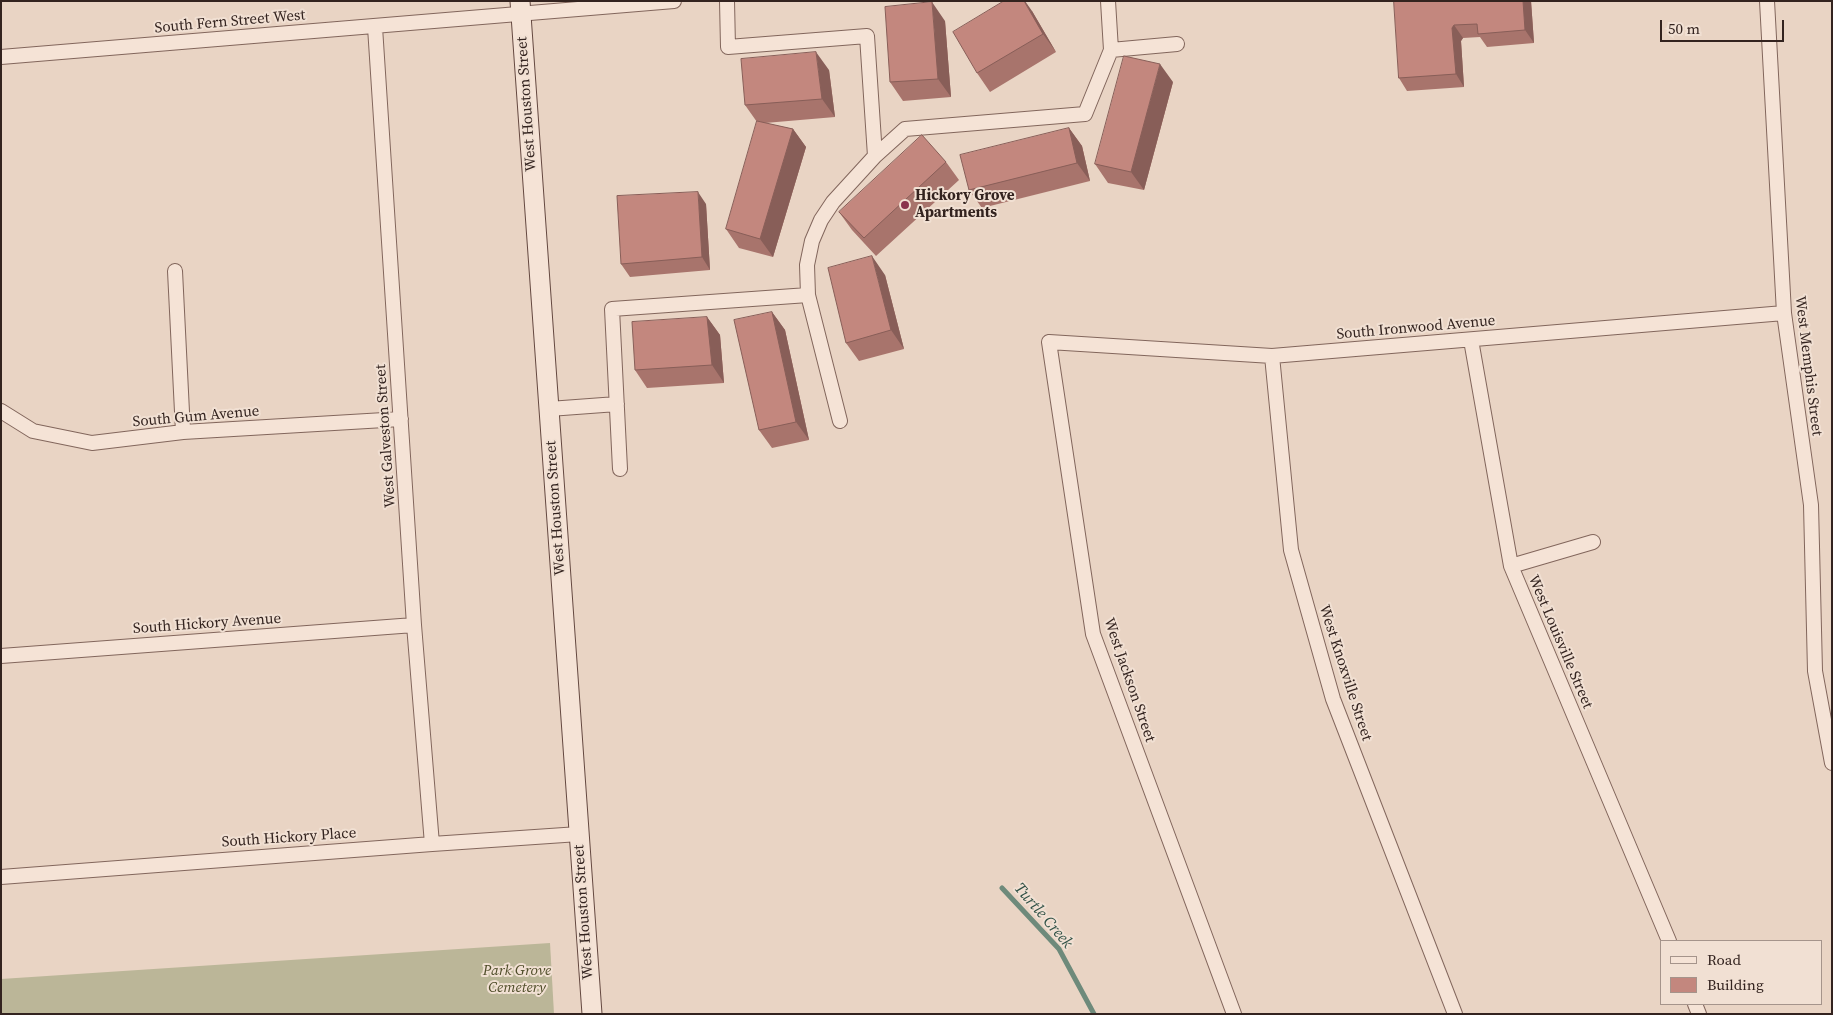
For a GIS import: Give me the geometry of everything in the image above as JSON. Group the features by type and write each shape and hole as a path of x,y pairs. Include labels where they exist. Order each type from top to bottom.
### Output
{"main road":[{"name":"West Houston Street","path":"521,7 592,1014"}],"street":[{"name":"South Fern Street West","path":"1,57 375,27 521,7 674,1"},
{"path":"727,1 728,46 867,36 875,156"},
{"path":"840,421 808,295 807,264 812,241 821,220 833,202 875,156 905,129 1085,114 1111,50 1108,1"},
{"name":"West Memphis Street","path":"1767,1 1784,313 1811,505 1815,671 1832,764"},
{"name":"West Galveston Street","path":"375,27 414,625 432,844"},
{"path":"1111,50 1177,44"},
{"path":"175,271 183,432"},
{"path":"620,468 612,309 808,295"},
{"name":"South Ironwood Avenue","path":"1050,342 1272,356 1784,313"},
{"name":"West Louisville Street","path":"1471,340 1511,566 1669,940"},
{"name":"West Jackson Street","path":"1050,342 1093,634 1234,1014"},
{"name":"West Knoxville Street","path":"1272,356 1290,550 1333,700 1455,1014"},
{"path":"549,410 617,404"},
{"name":"South Gum Avenue","path":"1,410 33,430 92,443 183,432 401,419"},
{"path":"1511,566 1593,542"},
{"name":"South Hickory Avenue","path":"1,656 414,625"},
{"name":"South Hickory Place","path":"1,877 579,834"}],"green space":[{"name":"Park Grove Cemetery","path":"550,943 554,1014 1,1014 1,979"}],"building":[{"path":"1004,1 1024,1 1043,34 977,73 953,32"},
{"path":"1394,1 1523,1 1525,30 1478,34 1477,24 1454,25 1452,28 1456,74 1399,78"},
{"path":"932,2 938,79 890,82 885,7"},
{"path":"816,52 822,99 745,105 741,59"},
{"path":"1124,56 1160,64 1131,172 1095,164"},
{"path":"757,121 793,129 760,239 726,229"},
{"path":"1069,128 1077,163 969,190 960,155"},
{"path":"922,135 946,162 864,238 839,212"},
{"path":"698,192 702,257 621,264 617,196"},
{"path":"872,256 891,330 846,343 828,268"},
{"path":"772,312 796,422 759,430 734,320"},
{"path":"707,317 712,365 635,370 632,322"}],"waterway":[{"name":"Turtle Creek","path":"1002,888 1059,949 1094,1014"}],"place":[{"name":"Hickory Grove Apartments","path":"905,205"}]}
